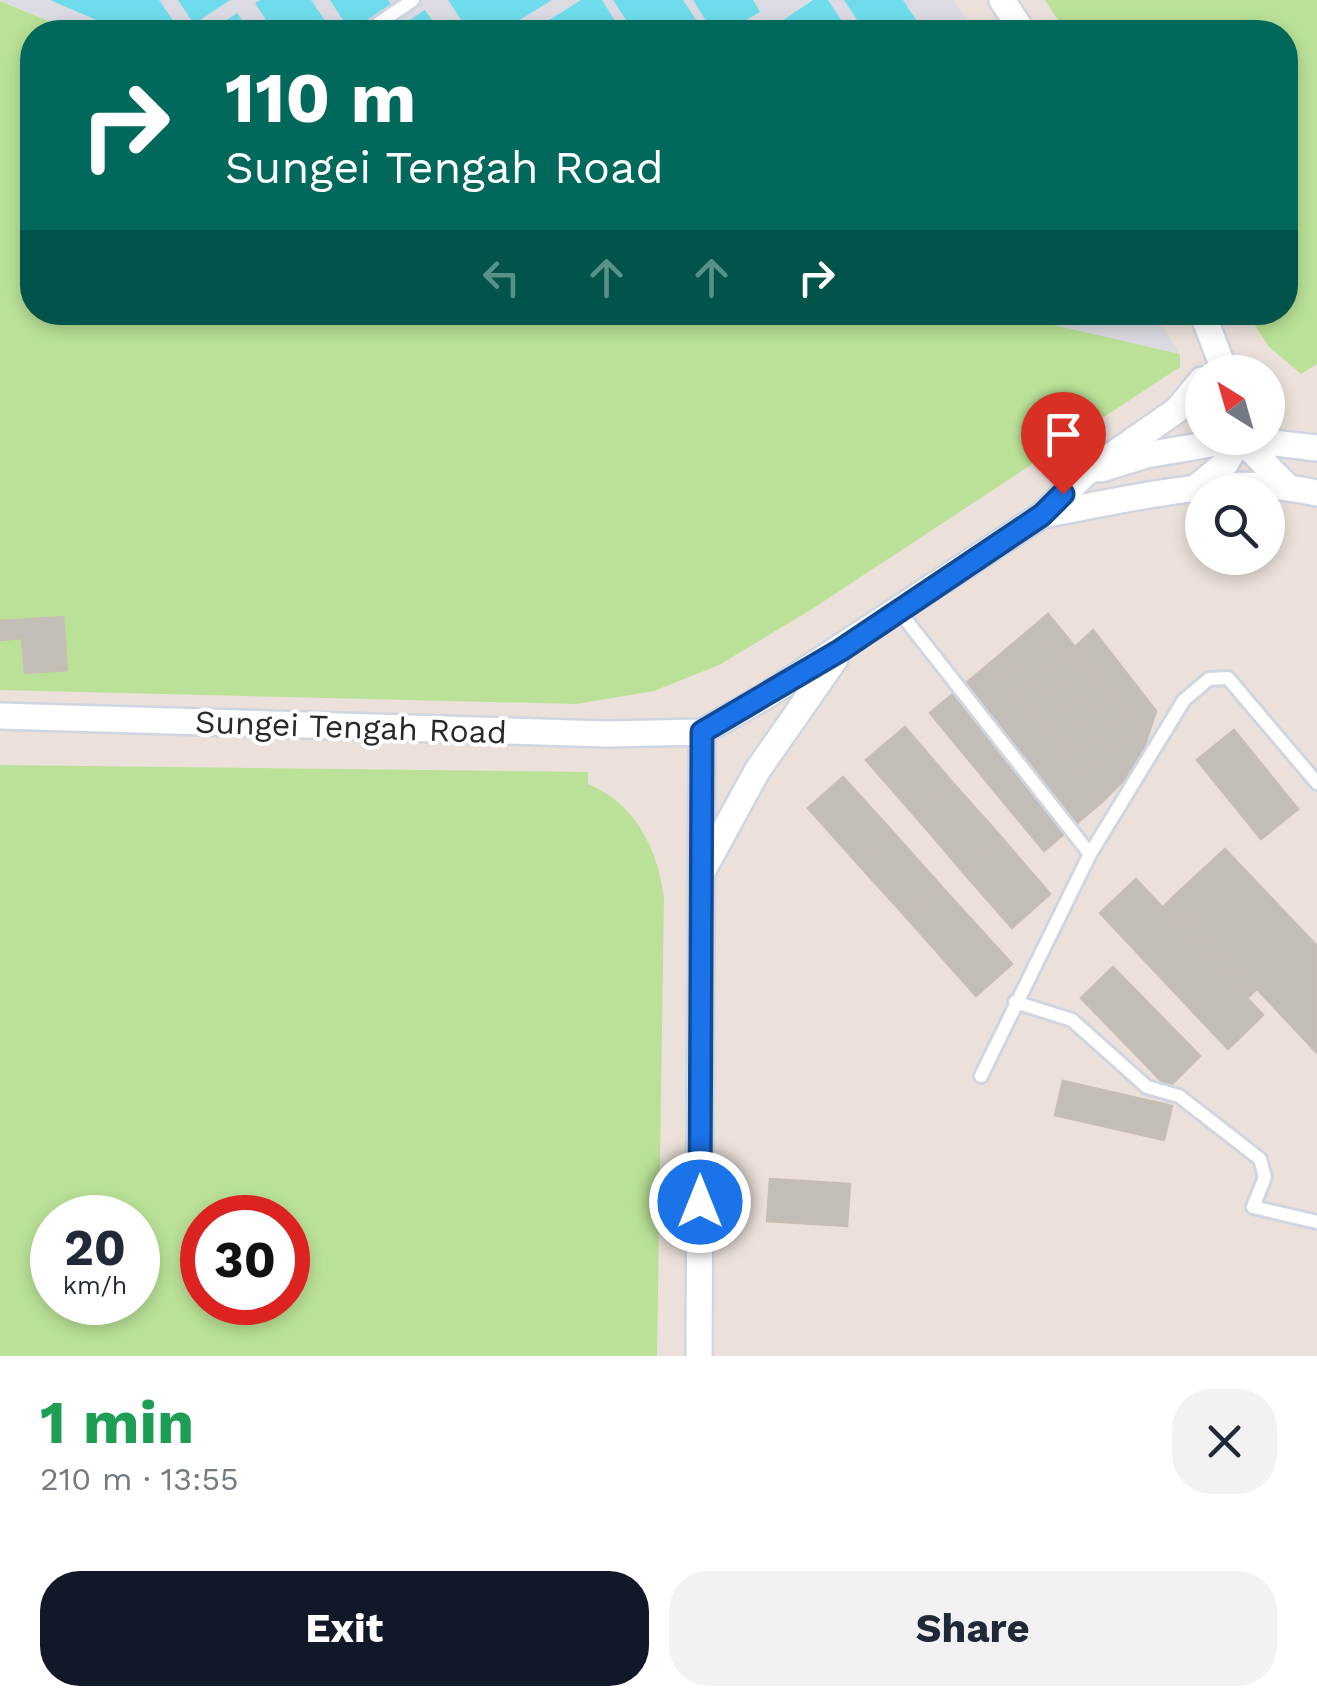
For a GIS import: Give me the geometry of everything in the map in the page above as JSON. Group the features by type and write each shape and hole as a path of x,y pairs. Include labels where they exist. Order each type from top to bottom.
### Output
{"street":[{"path":"1206,325 1214,355"},
{"name":"Sungei Tengah Road","path":"0,716 607,734 702,732 841,650 1042,515 1085,474 1185,400"},
{"name":"Sungei Tengah Road","path":"1285,444 1317,448"},
{"name":"Sungei Tengah Road","path":"1085,474 1146,455 1185,448"},
{"path":"1212,475 1230,455"},
{"path":"1257,455 1287,486"},
{"name":"Sungei Tengah Road","path":"1287,486 1317,493"},
{"name":"Sungei Tengah Road","path":"1042,515 1185,488"},
{"path":"700,875 757,771 841,650"},
{"path":"699,1356 702,732"}],"lane":[{"path":"384,20 413,0"},
{"path":"898,610 1090,854"},
{"path":"981,1076 1090,854 1184,700 1208,679 1228,678 1245,693 1317,783"},
{"path":"1015,1002 1072,1020 1146,1087 1179,1096 1260,1159 1265,1177 1253,1207 1317,1222"}],"shaded area":[{"path":"0,0 954,0 967,20 47,20"},
{"path":"1052,325 1161,325 1180,354"}],"green space":[{"path":"1045,0 1317,0 1317,364 1301,374 1285,360 1285,355 1269,347 1255,325 1298,325 1298,20 1058,20"},
{"path":"0,1 46,20 20,20 20,325 1054,325 1180,354 1180,367 812,609 719,665 654,691 576,704 0,690"},
{"path":"0,765 588,772 588,784 619,803 641,830 656,861 664,897 657,1356 0,1356"}],"water":[{"path":"50,0 159,0 173,20 96,20"},
{"path":"178,0 230,0 200,20 191,20"},
{"path":"311,0 325,20 266,20 255,3"},
{"path":"330,0 388,0 391,4 367,20 343,20"},
{"path":"448,0 552,0 520,20 461,20"},
{"path":"581,0 602,0 614,20 549,20"},
{"path":"613,0 683,0 696,20 626,20"},
{"path":"693,0 753,0 760,12 746,20 706,20"},
{"path":"813,0 828,0 841,20 783,20"},
{"path":"844,0 903,0 916,20 857,20"},
{"path":"425,10 432,20 410,20"}],"building":[{"path":"1048,614 1062,631 1002,680 989,664"},
{"path":"63,617 67,670 25,673 22,638 0,640 0,621"},
{"path":"1093,630 1156,711 1138,766 1103,801 1082,776 1142,727 1075,647"},
{"path":"1062,631 1075,647 1015,695 1002,680"},
{"path":"1075,647 1088,662 1027,711 1015,695"},
{"path":"1088,662 1102,679 1043,729 1027,711"},
{"path":"989,664 1103,801 1044,851 930,713"},
{"path":"1102,679 1115,695 1056,744 1043,729"},
{"path":"1115,695 1129,711 1069,760 1056,744"},
{"path":"1129,711 1142,727 1082,776 1069,760"},
{"path":"905,727 953,783 915,816 866,760"},
{"path":"1234,730 1298,809 1261,839 1197,760"},
{"path":"843,777 892,831 857,863 808,808"},
{"path":"953,783 1002,838 963,872 915,816"},
{"path":"892,831 941,886 906,917 857,863"},
{"path":"1002,838 1050,894 1012,928 963,872"},
{"path":"1225,849 1317,946 1317,1053 1172,898"},
{"path":"1136,879 1263,1015 1228,1049 1100,913"},
{"path":"941,886 1012,964 976,996 906,917"},
{"path":"1172,898 1257,989 1247,998 1162,908"},
{"path":"1113,967 1200,1056 1168,1088 1081,998"},
{"path":"1063,1081 1172,1106 1164,1140 1055,1115"},
{"path":"770,1179 850,1184 847,1226 767,1221"}],"route":[{"path":"700,1202 702,732 841,650 1042,515 1063,494"}]}
